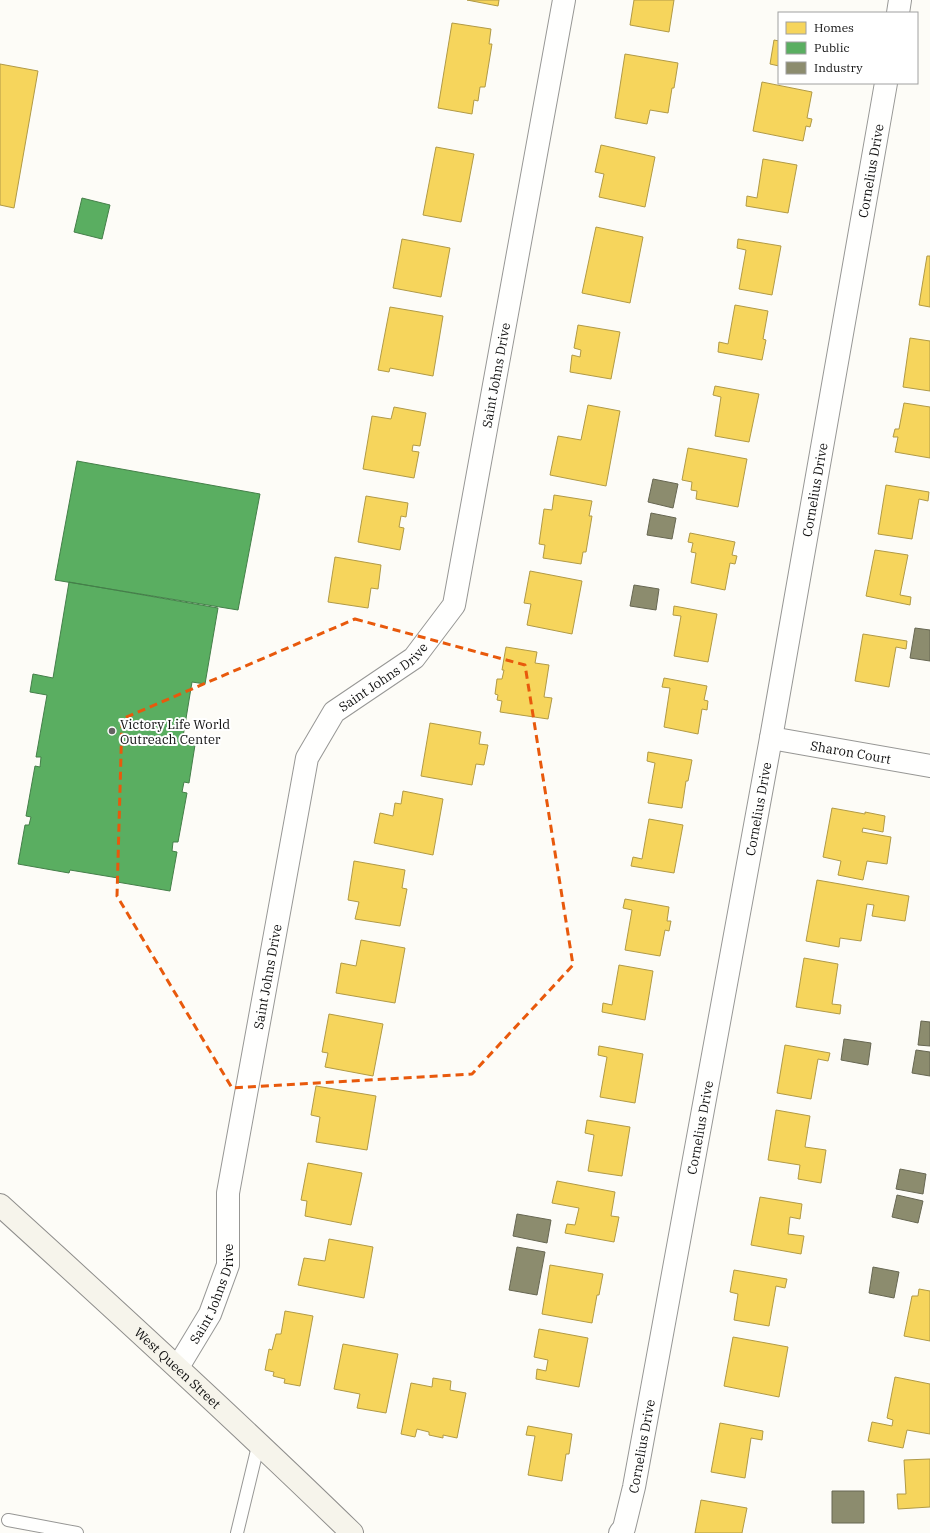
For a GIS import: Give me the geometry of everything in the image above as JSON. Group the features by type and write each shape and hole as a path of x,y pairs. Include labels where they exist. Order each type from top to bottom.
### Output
{"street":[{"name":"Saint Johns Drive","path":"178,1367 210,1314 228,1265 228,1193 307,758 334,712 414,658 454,605 564,0"},
{"path":"898,12 900,0"},
{"name":"Cornelius Drive","path":"620,1533 624,1528 636,1479 771,738 886,84"},
{"name":"Sharon Court","path":"771,738 930,766"},
{"name":"West Queen Street","path":"0,1205 259,1442 352,1533"}],"lane":[{"path":"237,1533 259,1442"},
{"path":"8,1520 77,1533"}],"highlighted area":[{"path":"355,619 525,665 573,965 472,1074 232,1088 117,896 122,719"}],"building: Homes":[{"path":"467,0 499,0 498,6"},
{"path":"634,0 674,0 669,32 630,25"},
{"path":"452,23 491,29 489,44 492,44 485,87 480,87 478,101 474,100 472,114 438,108"},
{"path":"774,40 778,41 778,66 770,64"},
{"path":"625,54 678,63 668,113 650,110 647,124 615,118"},
{"path":"0,64 38,71 14,208 0,205"},
{"path":"762,82 812,92 807,118 812,119 810,127 806,126 803,141 753,131"},
{"path":"601,145 655,157 645,207 599,197 604,174 595,172"},
{"path":"436,147 474,154 461,222 423,215"},
{"path":"763,159 797,165 788,213 746,206 747,196 757,198"},
{"path":"596,227 643,237 630,303 582,293"},
{"path":"402,239 450,248 441,297 393,288"},
{"path":"738,239 781,246 772,295 739,289 746,250 737,248"},
{"path":"927,256 930,256 930,307 919,305"},
{"path":"735,305 768,311 763,339 766,340 762,360 718,352 719,342 728,344"},
{"path":"390,307 443,316 433,376 390,368 389,372 378,370"},
{"path":"578,325 620,332 611,379 570,372 572,355 580,357 581,350 574,348"},
{"path":"910,338 930,341 930,391 903,387"},
{"path":"715,386 759,394 749,442 715,436 721,397 713,395"},
{"path":"904,403 930,407 930,458 895,452 898,437 893,437 895,429 899,429"},
{"path":"588,405 620,411 606,486 550,475 558,436 581,440"},
{"path":"394,407 426,413 420,446 413,445 412,451 419,452 414,478 363,469 372,416 391,419"},
{"path":"688,448 747,459 738,507 696,499 697,491 691,490 692,482 682,480"},
{"path":"886,485 929,492 928,501 919,499 912,539 878,534"},
{"path":"554,495 592,501 589,516 592,516 586,552 583,552 581,564 543,558 545,545 539,544 544,509 552,510"},
{"path":"366,496 408,503 406,517 401,516 399,527 404,528 400,550 358,542"},
{"path":"690,533 735,542 732,555 737,556 735,564 730,563 725,590 691,583 696,553 691,552 693,543 688,542"},
{"path":"875,550 908,555 900,595 911,597 910,605 866,596"},
{"path":"335,557 381,565 378,589 371,588 368,608 328,602"},
{"path":"530,571 582,581 572,634 527,625 531,604 524,603"},
{"path":"674,606 717,614 708,662 674,656 681,616 673,615"},
{"path":"863,634 907,641 906,649 896,647 889,687 855,681"},
{"path":"506,647 537,652 535,663 549,665 544,697 552,698 548,719 500,712 502,701 497,700 498,695 495,694 497,679 502,679"},
{"path":"664,678 707,686 704,700 708,701 707,710 702,709 698,734 664,727 670,688 662,687"},
{"path":"430,723 481,732 479,744 488,745 484,765 476,764 472,785 421,776"},
{"path":"648,752 692,760 688,781 686,781 682,808 648,803 655,763 647,761"},
{"path":"403,791 443,799 433,855 374,843 380,813 393,816 395,803 401,804"},
{"path":"832,808 885,816 883,832 863,828 862,832 891,837 887,864 867,861 863,880 838,875 841,861 823,857"},
{"path":"649,819 683,825 674,873 631,866 633,857 642,859"},
{"path":"354,861 405,870 402,888 407,889 400,926 355,919 359,902 348,900"},
{"path":"817,880 909,896 905,921 872,916 874,905 867,904 861,941 840,938 839,947 806,941"},
{"path":"625,899 669,907 667,921 671,921 669,931 665,930 660,956 625,950 632,910 623,908"},
{"path":"361,940 405,948 395,1003 336,993 341,963 356,966"},
{"path":"804,958 838,964 832,1004 841,1005 840,1014 796,1007"},
{"path":"619,965 653,971 645,1020 602,1012 603,1003 612,1005"},
{"path":"329,1014 383,1024 373,1076 325,1067 328,1053 322,1052"},
{"path":"785,1045 830,1053 828,1061 818,1059 811,1099 777,1093"},
{"path":"599,1046 643,1054 635,1103 600,1097 607,1057 598,1055"},
{"path":"316,1086 376,1096 367,1150 316,1142 320,1117 311,1115"},
{"path":"776,1110 810,1116 805,1147 826,1150 821,1183 798,1179 800,1165 768,1160"},
{"path":"587,1120 630,1127 622,1176 588,1171 594,1135 585,1133"},
{"path":"308,1163 362,1173 351,1225 305,1216 307,1201 301,1200"},
{"path":"557,1181 615,1192 611,1216 619,1217 614,1242 565,1233 567,1224 575,1225 579,1208 552,1203"},
{"path":"760,1197 802,1204 800,1219 790,1217 788,1234 804,1236 801,1254 751,1245"},
{"path":"329,1239 373,1247 364,1298 298,1285 304,1258 325,1261"},
{"path":"550,1265 603,1274 599,1295 597,1295 592,1323 542,1314"},
{"path":"734,1270 787,1279 785,1288 776,1286 769,1326 734,1320 738,1294 730,1292"},
{"path":"919,1289 930,1291 930,1341 904,1336 912,1296 918,1296"},
{"path":"285,1311 313,1316 300,1386 284,1383 285,1379 273,1376 274,1372 265,1370 269,1349 272,1350 276,1334 281,1334"},
{"path":"539,1329 588,1338 579,1387 536,1379 537,1369 546,1371 548,1360 534,1357"},
{"path":"733,1337 788,1347 779,1397 724,1386"},
{"path":"343,1344 398,1354 386,1413 357,1408 360,1394 334,1389"},
{"path":"895,1377 930,1384 930,1434 907,1430 903,1448 868,1441 872,1422 892,1426 893,1420 887,1418"},
{"path":"433,1378 451,1381 450,1390 466,1393 457,1438 443,1435 443,1438 429,1435 429,1432 417,1429 415,1437 401,1434 411,1383 432,1387"},
{"path":"720,1423 763,1431 762,1440 751,1438 745,1478 711,1472"},
{"path":"528,1426 572,1434 569,1454 566,1454 562,1481 528,1475 535,1436 526,1435"},
{"path":"930,1459 930,1507 898,1509 897,1494 906,1494 904,1460"},
{"path":"701,1500 747,1508 742,1533 695,1533"}],"building: Public":[{"path":"82,198 110,205 102,239 74,232"},
{"path":"77,461 260,494 238,610 55,580"},
{"name":"Victory Life World Outreach Center","path":"69,582 218,608 205,684 192,682 182,743 195,745 189,783 184,782 182,792 187,793 178,842 173,842 172,851 177,852 170,891 117,882 118,878 70,870 69,873 18,864 25,825 29,825 31,817 26,816 35,766 40,767 41,757 36,757 47,695 30,692 33,674 53,678"}],"building: Industry":[{"path":"653,479 678,484 673,508 648,502"},
{"path":"651,513 676,518 672,539 647,535"},
{"path":"634,585 659,589 656,610 630,606"},
{"path":"915,628 930,630 930,661 910,658"},
{"path":"921,1021 930,1022 930,1046 918,1045"},
{"path":"844,1039 871,1043 868,1065 841,1060"},
{"path":"916,1050 930,1052 930,1076 912,1073"},
{"path":"900,1169 926,1174 923,1194 896,1189"},
{"path":"897,1195 923,1201 918,1223 892,1217"},
{"path":"517,1214 551,1220 547,1243 513,1236"},
{"path":"517,1247 545,1252 537,1295 509,1290"},
{"path":"873,1267 899,1272 894,1298 869,1293"},
{"path":"832,1491 864,1491 864,1523 832,1523"}],"place":[{"name":"Victory Life World Outreach Center","path":"112,731"}]}
